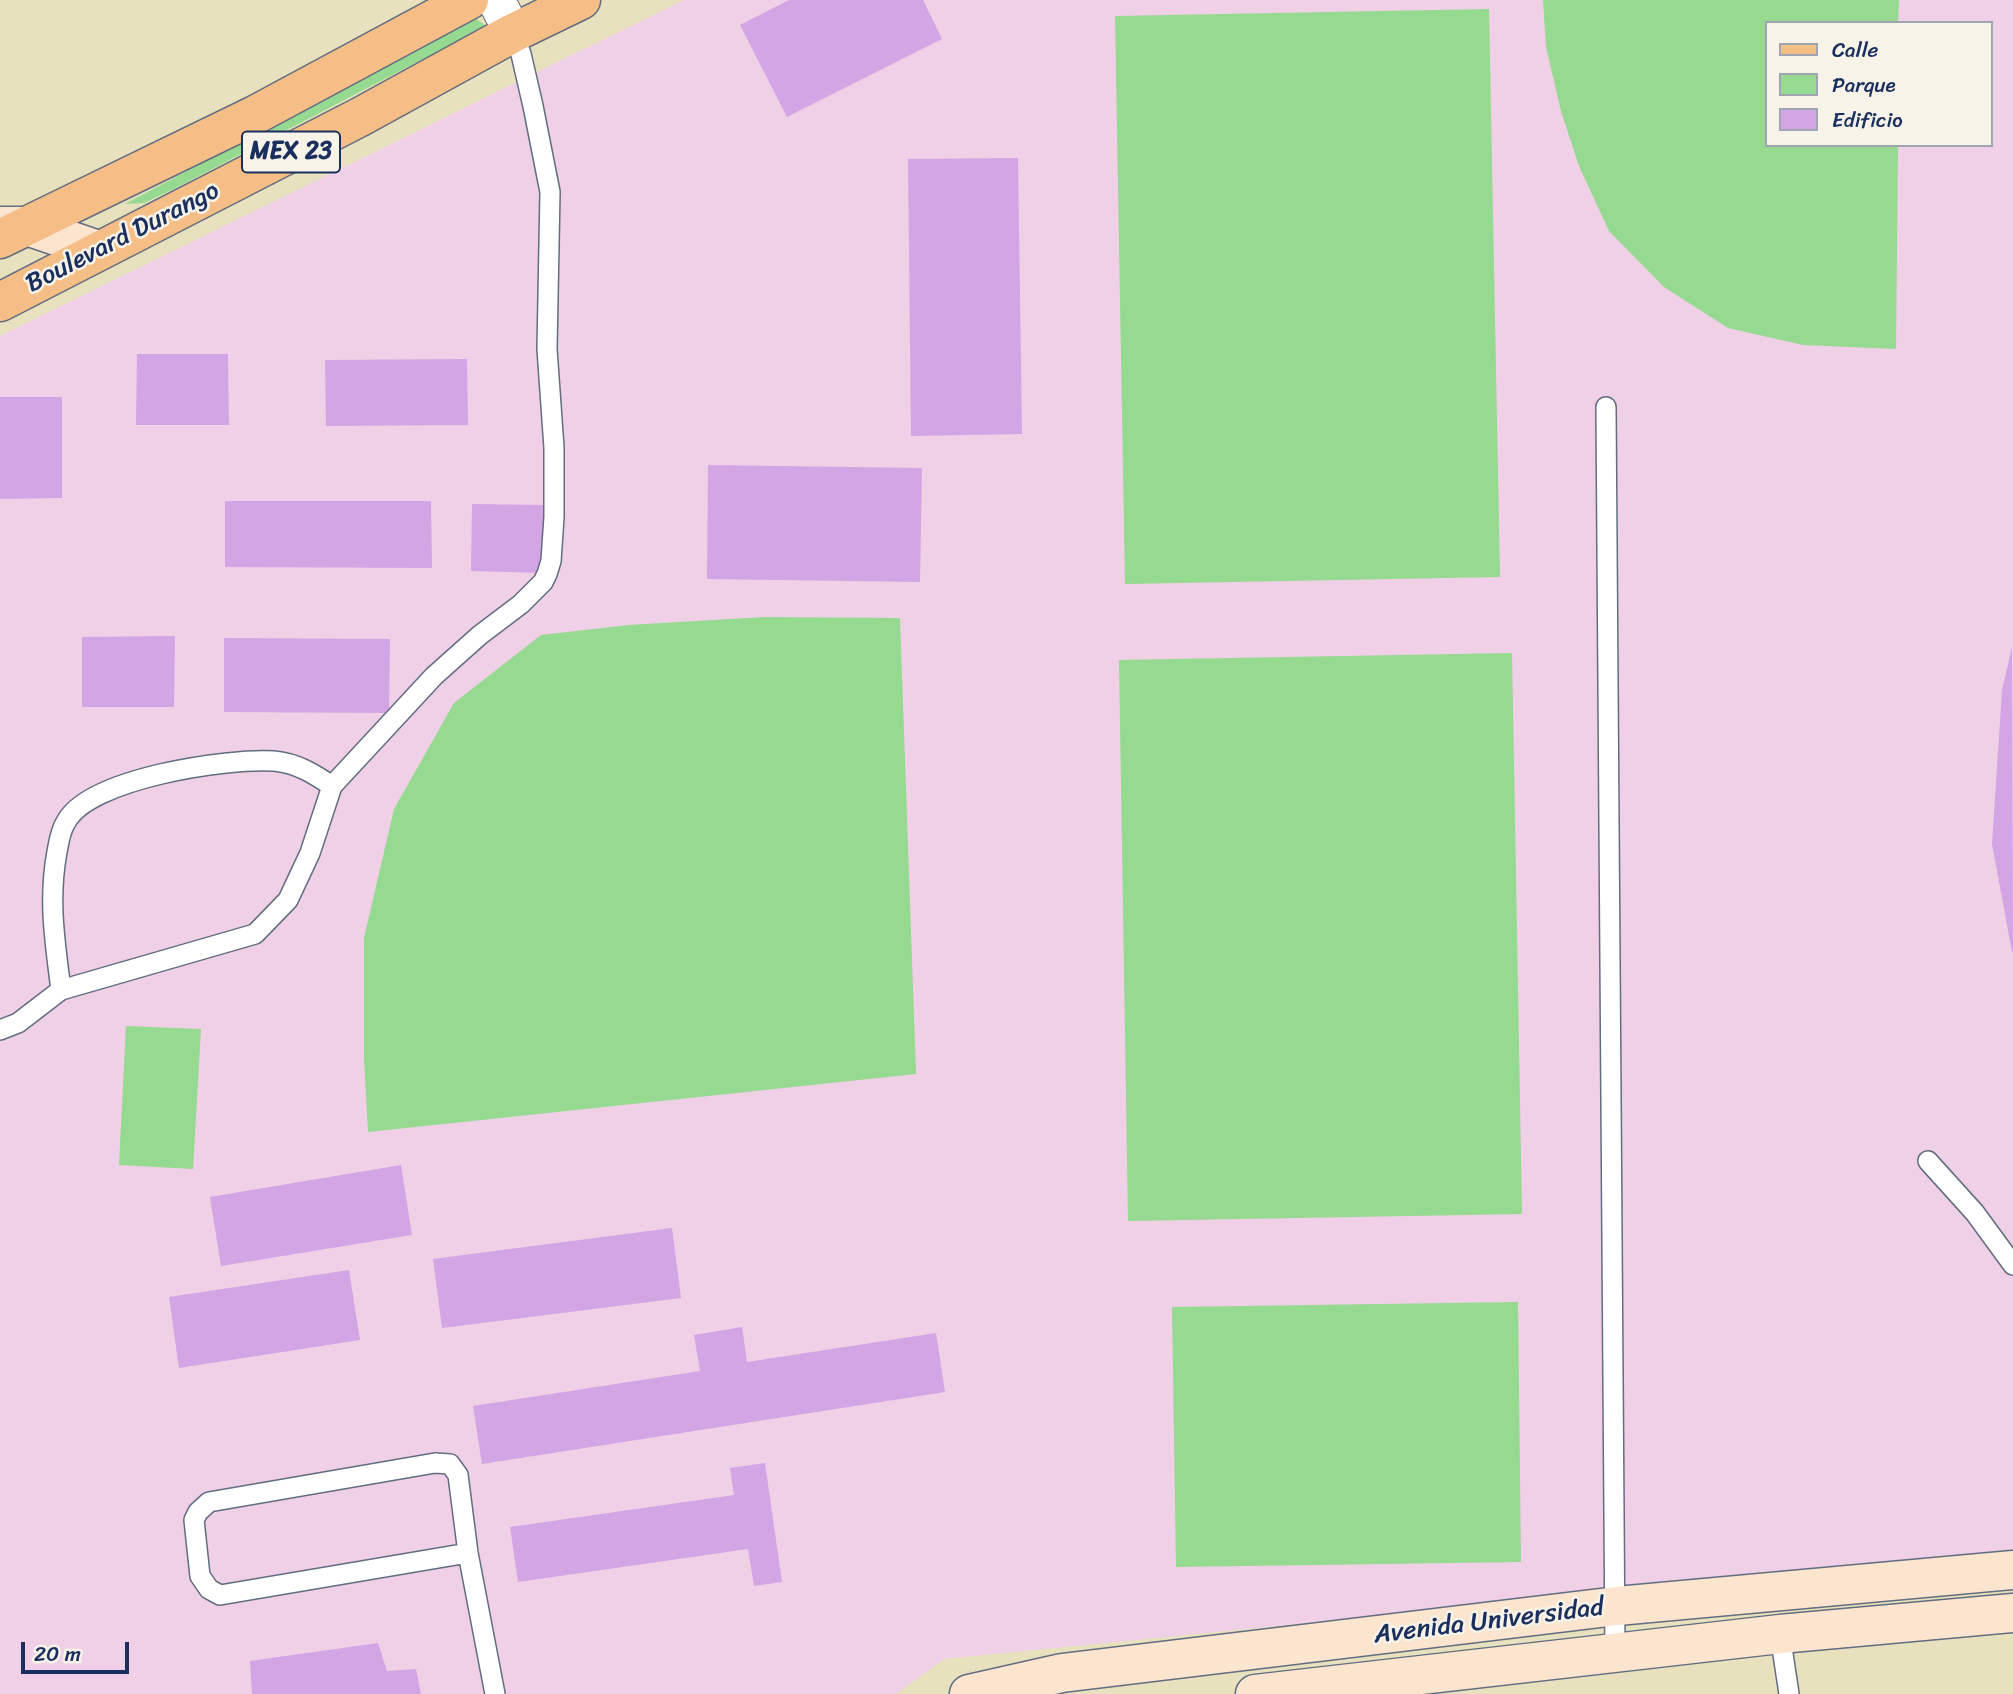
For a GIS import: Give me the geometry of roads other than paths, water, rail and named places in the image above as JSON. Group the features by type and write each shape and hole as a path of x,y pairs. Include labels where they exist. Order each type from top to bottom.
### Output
{"main road":[{"name":"Boulevard Durango","path":"9,230 255,115 469,0"},
{"name":"Boulevard Durango","path":"0,302 581,0"}],"street":[{"path":"496,0 513,33"},
{"path":"9,230 97,250"},
{"name":"Avenida Universidad","path":"969,1694 1062,1673 1617,1606 2013,1570"},
{"name":"Avenida Universidad","path":"1255,1694 1780,1634 2013,1613"}],"lane":[{"path":"0,1030 18,1023 61,990 255,934 288,901 310,853 332,786 433,676 543,582 551,561 554,448 547,349 550,192 521,54 513,33"},
{"path":"1606,407 1617,1606 1615,1652"},
{"path":"61,990 51,905 53,871 66,820 88,799 131,782 175,771 247,761 276,761 306,769 332,786"},
{"path":"1928,1161 1975,1213 2013,1265"},
{"path":"468,1553 220,1595 209,1589 200,1576 194,1520 209,1502 435,1463 450,1464 457,1475 468,1553 495,1694"},
{"path":"1780,1634 1789,1694"}]}
